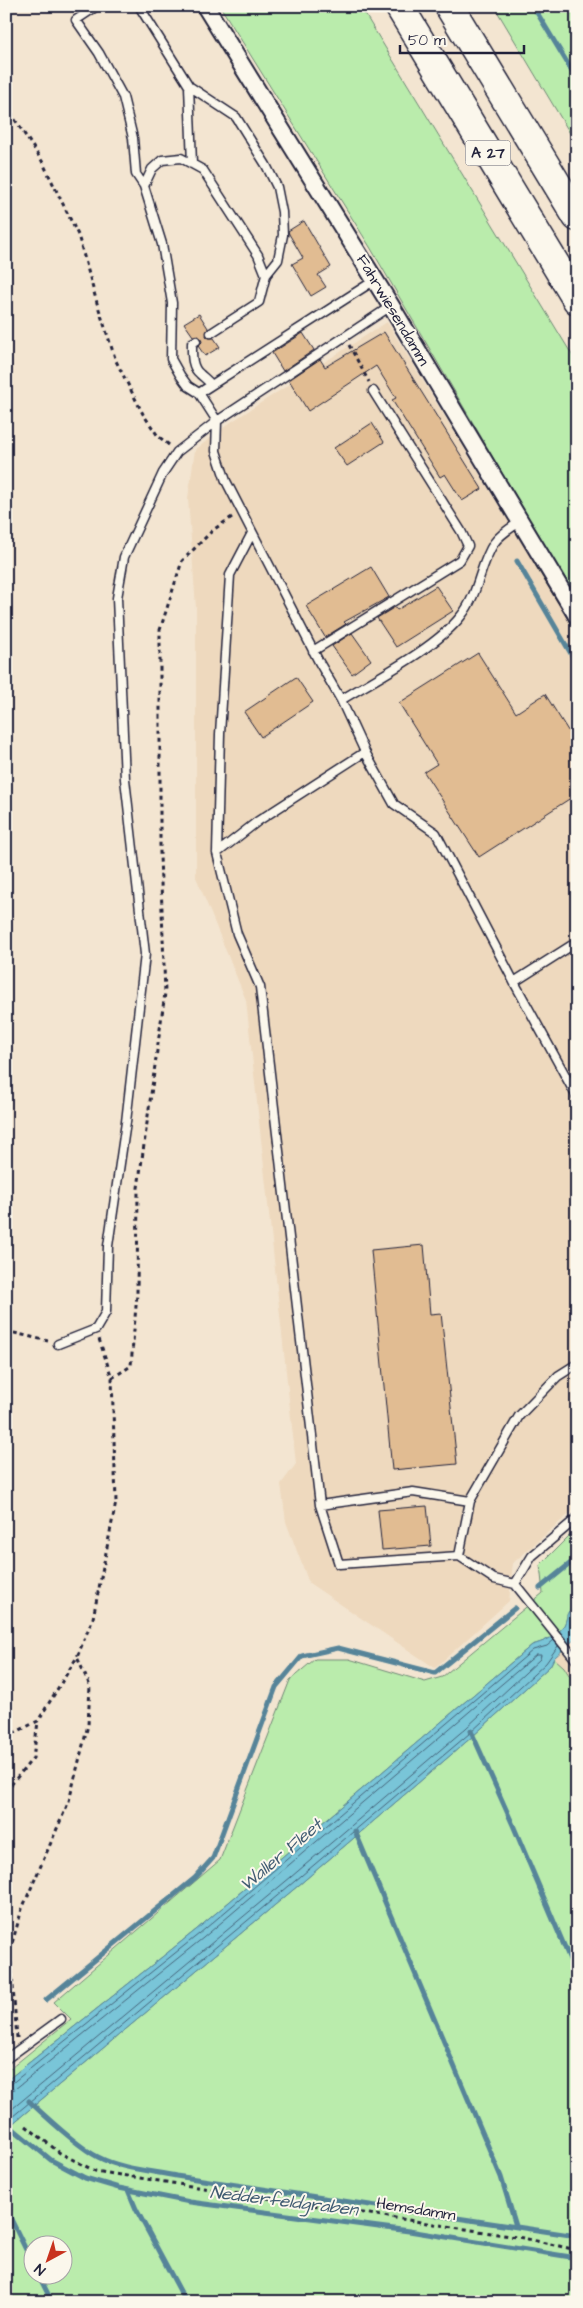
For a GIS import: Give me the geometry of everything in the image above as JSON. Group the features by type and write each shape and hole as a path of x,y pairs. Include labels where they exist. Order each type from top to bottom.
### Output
{"highway":[{"name":"A 27","path":"399,6 577,300"},
{"name":"A 27","path":"450,6 577,217"}],"street":[{"name":"Fahrwiesendamm","path":"205,6 392,306 577,616"}],"lane":[{"path":"97,6 76,20 98,53 123,97 133,138 136,174 144,186 162,244 172,303 171,359 188,386 199,394 217,422 216,451 226,481 313,651 341,700 365,752 394,804 436,833 577,1097"},
{"path":"139,6 189,86 236,117 266,165 277,187 282,212 283,234 278,260 266,275 259,302 211,333"},
{"path":"189,86 192,164"},
{"path":"144,186 152,169 162,160 181,158 203,170 258,254 266,275"},
{"path":"199,394 376,280"},
{"path":"58,1344 96,1329 106,1312 108,1246 126,1122 145,954 124,779 118,598 124,558 163,473 177,452 217,422 392,306"},
{"path":"196,342 192,344 192,362 198,373 212,385"},
{"path":"313,651 460,560 468,546 461,531 373,392"},
{"path":"341,700 425,648 460,617 475,595 488,554 495,542 521,521"},
{"path":"252,533 230,575 220,734 217,853 237,934 260,987 320,1505 339,1564 459,1556 494,1580 514,1584 577,1661"},
{"path":"217,853 258,822 365,752"},
{"path":"514,982 577,942"},
{"path":"459,1556 470,1501 519,1416 558,1376 577,1364"},
{"path":"320,1505 413,1492 470,1501"},
{"path":"514,1584 532,1556 577,1518"},
{"path":"6,2059 61,2020"}],"path":[{"path":"6,106 42,161 78,235 97,303 116,360 143,414 158,436 177,452"},
{"path":"344,337 364,369 373,392"},
{"path":"112,1378 131,1366 137,1294 138,1188 165,993 160,836 160,630 182,561 212,530 241,511"},
{"path":"6,1791 34,1758 38,1721 77,1657 92,1618 116,1502 112,1378 96,1329"},
{"path":"6,1331 58,1344"},
{"path":"18,2051 10,1950 22,1909 68,1801 88,1725 90,1686 77,1657"},
{"path":"6,1737 38,1721"},
{"name":"Hemsdamm","path":"26,2126 60,2153 95,2171 523,2238 577,2250"}],"shaded area":[{"path":"387,322 577,634 577,1507 513,1563 509,1601 435,1668 309,1583 286,1522 281,1484 296,1464 246,1000 196,877 196,608 188,498 195,450 231,422"},
{"path":"572,1639 577,1644 577,1688 564,1667 554,1658"}],"green space":[{"path":"220,6 360,6 577,363 577,634 534,563 549,553 370,247"},
{"path":"494,6 577,6 577,145 497,11"},
{"path":"577,1528 577,1603 569,1611 563,1627 557,1634 532,1645 196,1930 6,2081 6,2072 71,2019 54,2002 220,1860 290,1680 315,1659 349,1659 425,1682 442,1677 543,1593 540,1565"},
{"path":"554,1658 564,1667 577,1688 577,2302 6,2302 6,2129 299,1885 473,1736 550,1666"}],"water":[{"path":"577,1603 577,1637 554,1658 550,1666 473,1736 299,1885 6,2129 6,2081 196,1930 532,1645 545,1641 557,1634 563,1627 569,1611"}],"building":[{"path":"304,221 331,267 318,275 326,287 311,296 292,264 303,258 288,231"},
{"path":"199,314 208,328 206,336 214,338 220,347 205,356 198,346 202,342 201,338 197,335 193,336 184,323"},
{"path":"384,332 482,489 462,501 445,474 440,477 392,400 396,398 376,366 308,411 289,380 320,359 325,367"},
{"path":"303,333 314,350 283,371 272,353"},
{"path":"372,423 384,442 347,466 334,448"},
{"path":"371,567 389,597 344,622 346,624 325,637 306,606"},
{"path":"436,586 453,611 396,647 377,618 395,607 397,610"},
{"path":"352,633 371,660 352,674 332,646"},
{"path":"478,653 516,713 545,694 577,745 577,794 479,857 424,772 437,764 399,703"},
{"path":"296,677 313,702 261,737 244,712"},
{"path":"424,1245 430,1314 441,1313 457,1464 392,1470 371,1250"},
{"path":"427,1506 431,1546 382,1550 378,1510"}],"waterway":[{"path":"533,6 577,79"},
{"path":"517,561 577,664"},
{"path":"540,1588 577,1558"},
{"path":"46,2000 195,1878 213,1858 276,1687 302,1656 338,1648 435,1673 515,1608"},
{"path":"471,1731 577,1976"},
{"path":"355,1831 501,2177 516,2226"},
{"path":"29,2101 81,2146 98,2157 126,2167 577,2236"},
{"name":"Nedderfeldgraben","path":"6,2123 51,2160 85,2178 119,2188 190,2202 409,2231 577,2258"},
{"path":"128,2190 136,2209 186,2302"},
{"path":"6,2209 22,2242"},
{"path":"44,2286 52,2302"}],"water label":[{"name":"Waller Fleet","path":"281,1855"}]}
